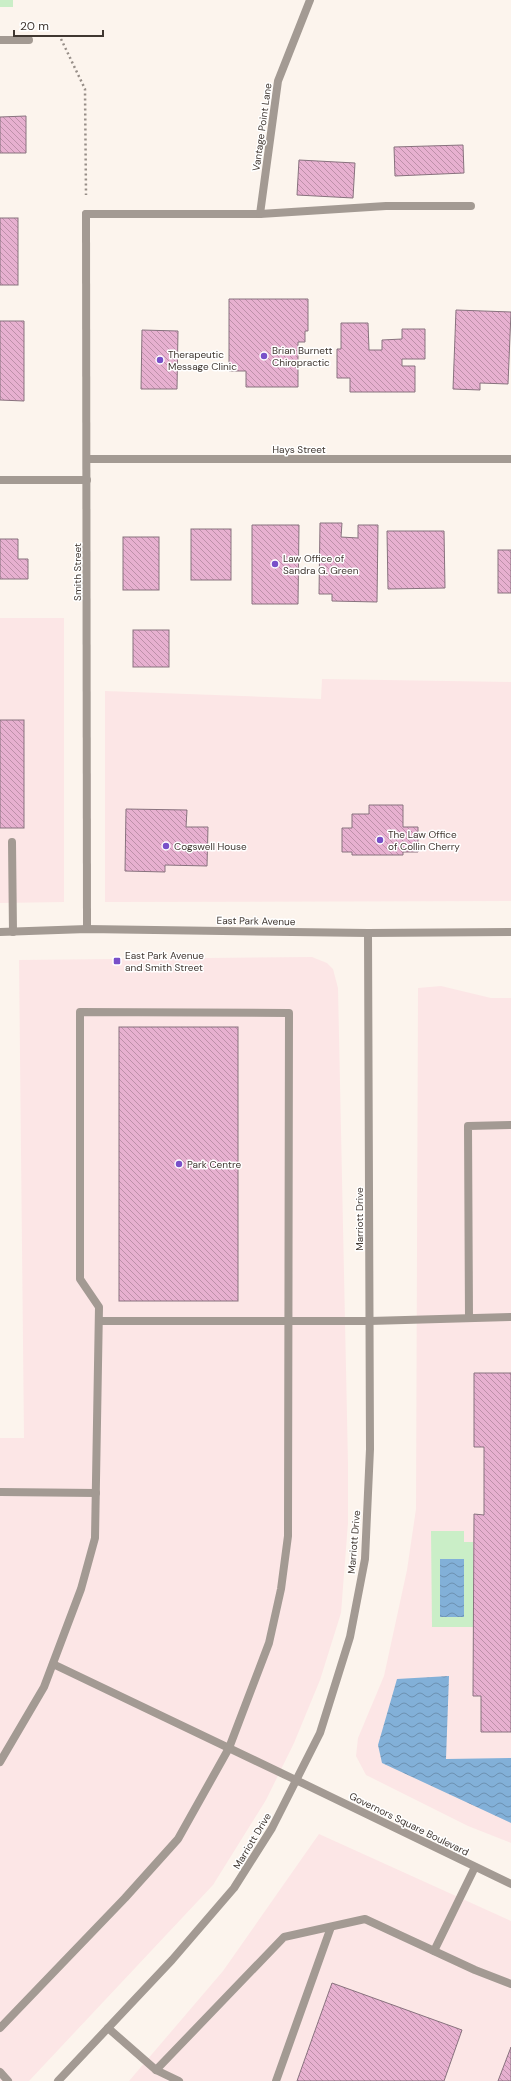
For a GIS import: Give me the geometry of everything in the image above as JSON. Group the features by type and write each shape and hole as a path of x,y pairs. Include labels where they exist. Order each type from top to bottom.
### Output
{"street":[{"name":"Vantage Point Lane","path":"260,214 278,81 310,0"},
{"path":"0,40 29,40"},
{"path":"86,214 260,214 386,206 471,206"},
{"name":"Smith Street","path":"86,214 87,929"},
{"name":"Hays Street","path":"87,459 511,459"},
{"path":"0,480 87,480"},
{"path":"12,842 13,932"},
{"name":"East Park Avenue","path":"0,932 87,929 368,933 511,932"},
{"name":"Marriott Drive","path":"58,2081 172,1960 234,1888 272,1828 298,1781 320,1733 350,1637 365,1559 370,1449 368,933"},
{"path":"0,1762 44,1687 82,1589 95,1538 99,1307 80,1279 80,1012 289,1013 288,1536 281,1589 269,1643 229,1748 178,1839 125,1898 0,2028"},
{"path":"469,1318 468,1126 511,1125"},
{"path":"99,1321 370,1321 511,1317"},
{"path":"0,1492 96,1493"},
{"name":"Governors Square Boulevard","path":"53,1664 511,1884"},
{"path":"434,1952 475,1867"},
{"path":"156,2070 284,1937 365,1920 434,1952 511,1984"},
{"path":"276,2081 331,1927"},
{"path":"108,2028 156,2070 179,2081"},
{"path":"0,2072 8,2081"}],"path":[{"path":"61,39 85,89 86,214"}],"shaded area":[{"path":"0,618 64,618 64,902 0,903"},
{"path":"322,679 511,682 511,901 105,902 105,691 321,699"},
{"path":"312,957 327,963 333,969 338,988 348,1464 348,1523 341,1613 320,1680 294,1743 266,1800 213,1885 29,2081 0,2081 0,1438 24,1438 19,960"},
{"path":"441,986 491,998 511,998 511,1843 468,1826 366,1775 356,1756 358,1738 384,1676 407,1570 416,1509 418,988"},
{"path":"319,1834 511,1921 511,2081 129,2081 223,1971"}],"green space":[{"path":"0,0 13,0 13,7 0,7"},
{"path":"431,1531 464,1531 464,1542 473,1542 473,1627 432,1627"}],"water":[{"path":"440,1559 464,1559 464,1617 440,1617"},
{"path":"449,1676 446,1759 511,1758 511,1823 382,1763 378,1745 397,1679"}],"building":[{"path":"26,116 26,153 0,153 0,117"},
{"path":"463,145 464,173 395,176 394,147"},
{"path":"299,160 355,163 353,198 297,195"},
{"path":"0,218 18,218 18,285 0,285"},
{"name":"Brian Burnett Chiropractic","path":"229,299 308,299 308,331 305,331 305,342 298,342 298,387 246,387 246,371 229,371"},
{"path":"456,310 511,312 508,384 480,383 480,390 453,389"},
{"path":"0,321 24,321 24,401 0,400"},
{"path":"341,323 368,323 369,350 382,350 382,340 402,339 402,329 425,329 425,359 402,359 402,366 415,366 415,392 350,392 350,378 337,378 337,349 341,349"},
{"name":"Therapeutic Message Clinic","path":"142,330 178,331 177,389 141,389"},
{"path":"320,523 342,523 341,537 358,538 358,525 378,525 377,602 332,601 332,594 319,594"},
{"name":"Law Office of Sandra G. Green","path":"252,525 299,525 298,604 252,604"},
{"path":"191,529 231,529 231,580 191,580"},
{"path":"387,531 444,531 445,588 388,589"},
{"path":"123,537 159,537 159,590 123,590"},
{"path":"0,539 18,539 18,559 28,559 28,579 0,579"},
{"path":"498,550 511,550 511,593 498,593"},
{"path":"133,630 169,630 169,667 133,667"},
{"path":"0,720 24,720 24,828 0,828"},
{"name":"The Law Office of Collin Cherry","path":"369,805 403,805 403,827 418,827 418,852 403,852 403,855 352,855 352,852 342,852 342,828 352,828 352,814 369,814"},
{"name":"Cogswell House","path":"126,809 187,810 186,827 208,827 207,866 165,865 165,872 125,871"},
{"name":"Park Centre","path":"119,1027 238,1027 238,1301 119,1301"},
{"path":"474,1373 511,1373 511,1732 481,1732 481,1696 473,1696 474,1514 484,1515 484,1447 474,1447"},
{"path":"332,1983 462,2030 444,2081 297,2081"},
{"path":"511,2047 511,2081 498,2081"}],"place":[{"name":"Brian Burnett Chiropractic","path":"264,356"},
{"name":"Therapeutic Message Clinic","path":"160,360"},
{"name":"Law Office of Sandra G. Green","path":"275,564"},
{"name":"The Law Office of Collin Cherry","path":"380,840"},
{"name":"Cogswell House","path":"166,846"},
{"name":"East Park Avenue and Smith Street","path":"117,961"},
{"name":"Park Centre","path":"179,1164"}]}
